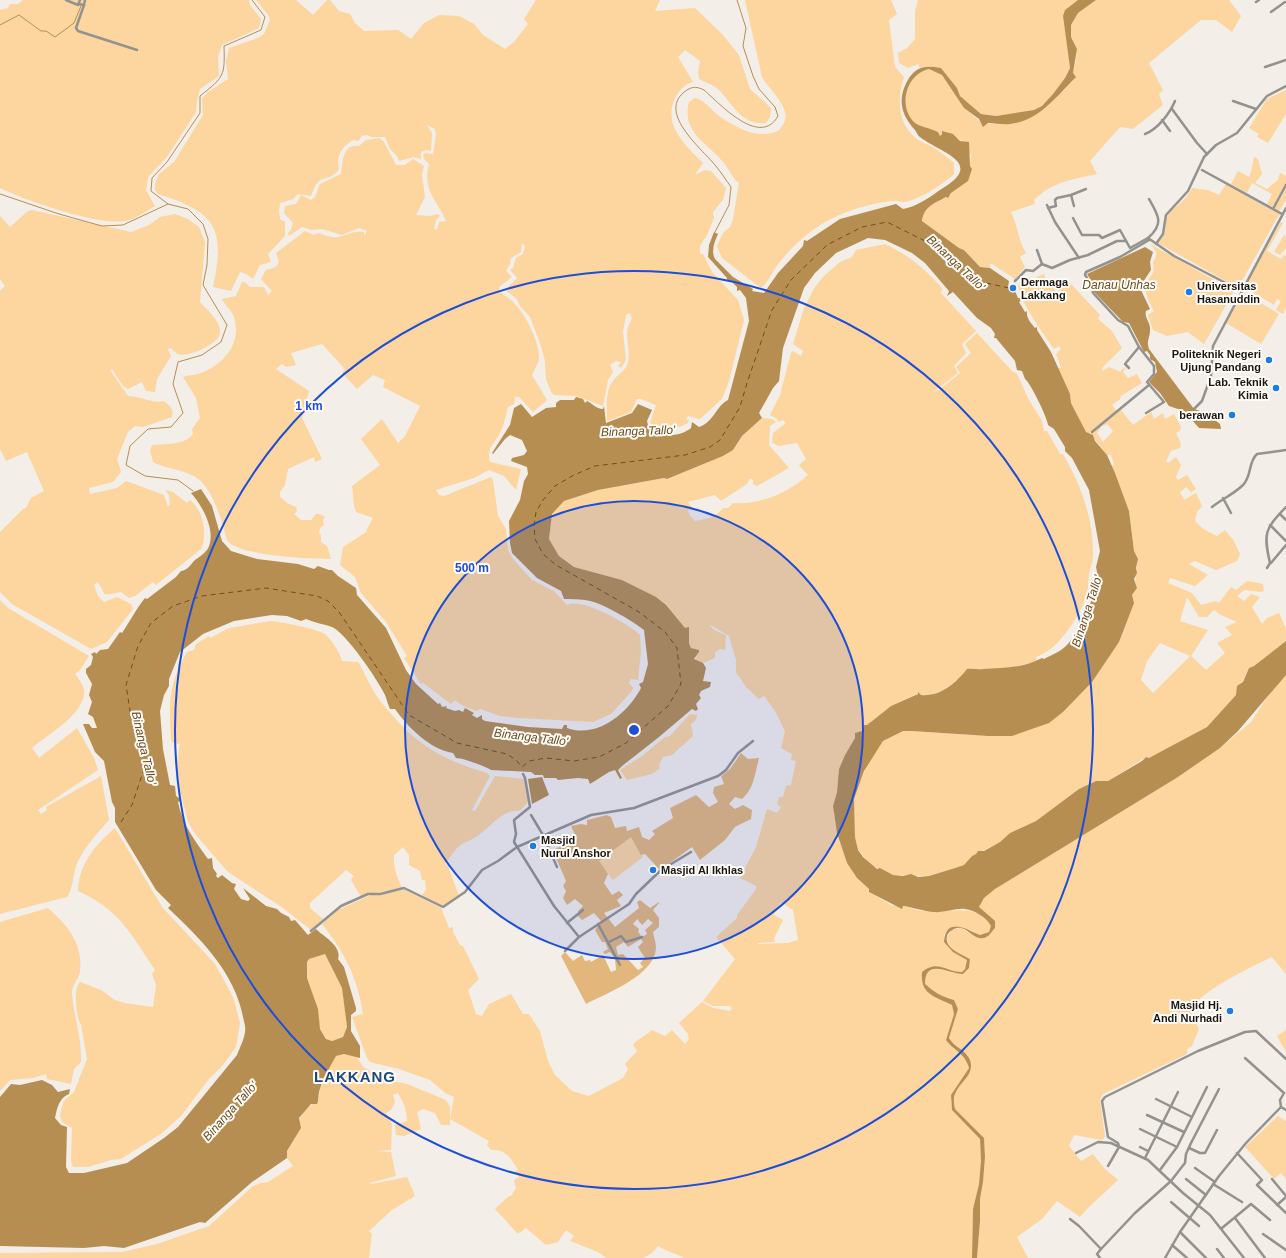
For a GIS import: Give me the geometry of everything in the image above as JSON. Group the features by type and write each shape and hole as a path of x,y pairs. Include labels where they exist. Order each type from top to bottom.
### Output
{"street":[{"path":"66,0 80,4"},
{"path":"74,0 80,4"},
{"path":"85,0 80,4 76,28 78,32 137,50"},
{"path":"1271,12 1285,2"},
{"path":"1265,66 1286,60"},
{"path":"1146,413 1164,402 1147,381 1154,374 1155,368 1139,347 1128,326 1118,320 1093,293 1092,285 1085,274 1086,272 1120,257 1163,234 1167,213 1188,191 1205,152 1237,133 1253,108 1267,96 1286,86"},
{"path":"1145,134 1162,120 1172,109 1175,101"},
{"path":"1233,101 1253,108"},
{"path":"1172,109 1197,144 1205,152"},
{"path":"1162,120 1170,131"},
{"path":"1202,170 1282,214"},
{"path":"1273,209 1286,185"},
{"path":"1079,258 1055,222 1048,207 1056,206 1055,200 1057,198 1086,190"},
{"path":"1071,195 1074,206"},
{"path":"1073,218 1082,235 1099,235 1102,238 1120,230 1131,248 1151,241 1156,232 1158,223 1156,212 1149,199"},
{"path":"1194,409 1202,401 1211,376 1213,346 1286,208"},
{"path":"1037,250 1042,264 1049,268 1056,267 1066,261 1079,258 1116,241 1126,241"},
{"path":"1151,241 1174,256 1241,291"},
{"path":"1016,281 1026,270 1033,271 1042,264"},
{"path":"1129,368 1125,364 1139,347"},
{"path":"1092,432 1149,385"},
{"path":"1212,507 1243,485 1249,476 1252,460 1257,454 1286,450"},
{"path":"1223,498 1231,512"},
{"path":"1270,563 1266,536 1267,531 1270,525 1286,507"},
{"path":"1280,514 1286,520"},
{"path":"1270,525 1286,541"},
{"path":"1267,568 1286,545"},
{"path":"311,931 341,906 368,894 380,894 404,888 443,906 465,892 482,870 498,862 517,847 591,815 634,808 718,776 726,770 738,753 753,741"},
{"path":"523,774 530,807 514,820 516,834 514,840 548,898 579,937"},
{"path":"531,815 544,835 557,867"},
{"path":"565,950 579,937 629,904 636,894 661,870 691,852"},
{"path":"567,923 582,910"},
{"path":"598,924 620,965"},
{"path":"609,942 621,936 626,942 642,937"},
{"path":"1119,1147 1118,1143 1108,1137 1102,1101 1105,1097 1198,1051 1245,1032 1256,1031 1286,1059"},
{"path":"1245,1058 1284,1093 1280,1100 1281,1107"},
{"path":"1160,1170 1177,1147 1207,1087"},
{"path":"1100,1258 1097,1254 1101,1249 1133,1215 1171,1181 1185,1163 1189,1148 1219,1089"},
{"path":"1145,1158 1178,1092"},
{"path":"1156,1099 1192,1117"},
{"path":"1281,1107 1286,1110"},
{"path":"1165,1258 1189,1218 1219,1176 1237,1153 1281,1107"},
{"path":"1147,1115 1184,1132"},
{"path":"1140,1129 1177,1147"},
{"path":"1189,1148 1200,1153 1205,1153 1217,1130"},
{"path":"1076,1153 1098,1142 1111,1142 1145,1158 1160,1170 1222,1228 1244,1258"},
{"path":"1108,1166 1119,1147"},
{"path":"1140,1147 1148,1151"},
{"path":"1237,1153 1262,1180 1257,1185 1286,1213"},
{"path":"1195,1168 1242,1202"},
{"path":"1186,1179 1206,1195"},
{"path":"1272,1179 1286,1197 1277,1205"},
{"path":"1171,1202 1199,1226"},
{"path":"1222,1228 1251,1204 1270,1220"},
{"path":"1235,1218 1265,1258"},
{"path":"1070,1219 1079,1226 1101,1249"},
{"path":"1180,1232 1206,1258"},
{"path":"1263,1234 1286,1250"},
{"path":"1172,1245 1187,1258"},
{"path":"1217,1249 1224,1258"}],"shaded area":[{"path":"23,0 249,0 250,5 261,19 259,28 222,45 218,57 219,76 200,89 196,112 167,157 148,177 146,190 155,206 133,219 113,222 80,216 43,205 0,188 0,10 8,8 10,4 18,4"},
{"path":"256,0 296,0 313,15 327,0 330,0 339,11 350,14 355,23 364,31 398,30 411,39 424,23 439,15 459,16 474,24 483,35 505,49 514,42 528,24 524,19 536,0 660,0 655,11 695,8 722,34 739,55 750,89 771,108 770,117 766,123 758,123 744,118 718,89 699,79 698,72 700,61 685,50 678,57 693,82 681,89 677,95 672,108 672,122 680,138 703,163 695,175 705,170 711,171 726,188 723,200 713,212 714,218 707,235 700,246 700,254 703,254 712,272 738,300 744,320 729,381 722,399 700,419 688,416 686,419 689,420 688,423 669,429 655,426 650,423 656,405 641,399 637,399 631,412 607,421 607,400 610,385 627,365 629,353 627,330 632,319 630,313 626,315 623,332 626,360 621,368 618,366 621,362 616,361 610,365 613,372 608,380 603,406 576,396 554,395 551,392 546,379 545,361 530,317 520,306 517,299 505,290 517,278 510,270 513,268 516,258 523,254 525,246 522,243 521,252 511,258 510,264 506,271 512,277 499,287 499,290 511,300 522,313 534,336 539,351 539,358 532,375 547,400 533,412 519,397 515,397 514,404 508,407 501,431 490,449 490,462 521,469 516,490 504,476 489,470 474,478 436,490 439,495 444,496 491,477 493,480 498,516 506,529 508,550 513,559 532,580 554,591 567,605 583,605 593,608 616,619 640,635 641,651 638,680 631,679 629,683 633,688 631,692 611,714 593,722 500,716 480,709 477,711 471,709 463,706 455,700 451,704 423,683 421,684 404,658 407,656 386,622 361,593 355,577 340,565 343,547 365,533 373,518 356,512 354,505 352,486 380,465 361,439 382,419 398,443 405,436 420,406 383,387 385,380 373,375 357,389 342,373 345,369 322,344 291,353 296,365 286,367 282,364 276,369 309,391 302,418 322,459 315,462 314,457 288,469 285,485 280,492 280,497 287,503 296,507 297,511 294,514 301,520 311,520 316,514 320,514 325,517 323,520 324,525 320,528 319,533 321,535 321,542 327,546 331,559 275,556 244,550 233,545 227,540 219,513 201,481 190,474 153,462 150,450 152,445 180,442 190,438 193,434 192,429 200,418 196,398 183,377 201,373 210,369 230,351 236,335 236,326 232,312 222,299 236,296 242,282 245,282 250,287 264,287 268,295 272,291 261,279 266,270 276,267 279,262 276,253 305,231 313,235 319,233 333,237 364,232 364,236 367,231 359,228 342,235 322,229 312,230 302,227 289,236 288,233 291,230 293,223 284,213 285,206 296,204 301,195 311,200 315,197 320,184 341,174 344,155 349,148 359,146 366,140 380,138 384,142 396,165 405,165 413,159 424,166 422,175 425,197 416,215 430,216 438,214 440,216 436,220 434,229 437,230 439,222 446,221 429,189 427,174 429,164 424,159 423,155 426,153 433,154 436,135 435,129 427,125 432,133 431,151 426,150 421,152 421,159 414,157 399,161 397,156 390,149 385,137 371,137 367,135 362,136 358,141 353,140 345,146 340,152 338,160 339,169 335,174 321,180 314,188 311,196 298,194 293,199 280,203 280,219 285,222 285,236 268,254 271,262 260,265 253,279 240,272 231,291 213,287 217,267 218,250 216,236 212,225 204,216 192,208 158,194 155,190 155,183 159,174 174,162 203,115 202,98 208,92 228,79 226,61 229,48 258,38 264,34 270,20 268,15"},
{"path":"745,0 891,0 897,14 889,20 895,67 904,77 900,93 900,110 902,118 910,133 954,163 954,174 937,187 916,199 903,202 888,201 864,206 841,214 819,226 791,249 761,288 722,258 717,246 723,233 730,227 733,219 739,183 718,156 692,130 688,113 689,102 695,98 705,103 719,116 746,131 768,134 778,131 781,128 785,120 785,113 780,100 762,77"},
{"path":"918,0 1078,0 1065,10 1063,16 1070,67 1065,78 1042,106 1034,110 996,116 981,114 960,96 957,88 941,68 927,66 920,68 918,64 908,68 899,63 898,53 907,48 915,39 915,11"},
{"path":"1096,0 1229,0 1241,16 1232,32 1216,20 1201,20 1149,63 1163,90 1159,94 1163,105 1133,129 1120,127 1090,161 1097,174 1056,185 1048,189 1034,200 1035,204 1011,212 1021,243 1026,253 1020,257 1025,267 1015,279 992,264 990,264 990,268 980,267 964,250 922,221 923,216 932,204 951,195 951,193 968,181 971,156 966,142 942,132 940,136 938,132 918,125 913,121 908,114 906,106 907,90 910,83 921,72 929,69 942,75 964,108 983,124 1008,124 1025,120 1046,108 1066,88 1073,73 1077,49 1071,37 1071,25 1078,13"},
{"path":"1286,90 1286,114 1268,143 1257,137 1259,134 1249,128 1267,99"},
{"path":"1254,157 1258,159 1262,174 1255,183 1267,189 1278,180 1280,173 1286,176 1286,184 1273,207 1267,204 1272,194 1252,183 1247,193 1231,184 1238,171 1249,177"},
{"path":"1226,184 1273,211 1286,189 1286,200 1278,213 1280,215 1238,288 1158,243 1164,235 1167,217 1187,196 1192,188 1208,190 1219,195"},
{"path":"32,210 131,232 149,225 160,217 175,214 188,219 199,227 205,242 200,302 216,320 220,329 218,337 209,346 195,352 183,355 178,354 171,348 168,349 171,356 157,379 155,392 146,391 142,382 128,389 123,386 112,369 110,370 128,396 151,401 164,401 171,408 172,417 143,427 135,426 128,432 117,459 121,472 113,482 89,488 90,494 117,488 126,481 164,495 168,507 170,504 169,495 165,490 173,492 187,503 190,500 194,504 201,516 204,537 201,549 156,585 153,582 135,596 129,598 121,592 106,594 97,582 94,585 98,596 104,602 117,597 131,604 133,609 107,642 91,649 12,604 0,592 0,532 23,509 26,508 31,498 44,491 27,452 6,461 0,449 0,291 5,286 0,279 0,216 10,227 28,211"},
{"path":"1281,222 1283,223 1267,251 1281,259 1284,255 1286,256 1286,308 1283,314 1276,310 1281,301 1277,299 1274,305 1244,287"},
{"path":"1284,235 1286,237 1286,248 1280,255 1274,252"},
{"path":"885,244 909,258 923,268 942,288 941,293 976,331 962,344 966,353 954,366 958,373 932,393 940,389 960,373 956,367 971,353 965,344 977,333 1012,371 1017,374 1029,400 1042,421 1044,431 1047,431 1060,454 1063,454 1081,490 1089,516 1093,543 1093,558 1086,597 1074,621 1054,646 1036,657 1037,660 1035,662 1005,669 972,669 945,689 929,696 921,695 919,693 891,706 873,720 855,738 839,769 837,792 833,806 837,833 847,863 857,878 869,889 869,892 893,906 907,906 917,910 928,911 964,910 975,912 985,917 992,926 989,932 980,935 970,930 954,926 944,935 947,945 967,960 965,969 962,972 937,966 928,968 922,972 923,985 926,990 952,1005 954,1014 946,1040 962,1055 969,1068 951,1095 952,1110 980,1139 981,1161 979,1184 973,1209 972,1258 684,1258 658,1246 652,1253 643,1258 606,1258 598,1252 570,1241 574,1236 566,1230 558,1242 546,1245 526,1228 518,1234 495,1209 509,1196 511,1196 516,1188 514,1180 519,1177 515,1171 518,1170 513,1161 504,1152 491,1150 487,1145 489,1141 450,1119 454,1097 445,1093 430,1080 399,1069 370,1062 367,1058 352,1017 363,1014 353,976 343,955 322,924 338,910 371,895 405,890 441,908 449,928 453,927 453,932 460,945 463,946 479,979 468,990 476,1014 482,1016 489,1004 511,994 523,1014 529,1014 540,1031 548,1061 555,1075 572,1091 589,1096 623,1078 628,1069 625,1064 637,1051 633,1045 652,1030 665,1036 672,1030 685,1044 689,1039 688,1034 679,1023 702,1002 713,1008 730,1011 732,1008 729,1006 713,1006 703,1001 735,959 716,937 737,918 737,915 756,889 756,886 740,878 756,847 767,809 777,813 781,807 777,804 779,797 783,797 786,786 791,785 796,761 791,760 792,754 781,748 785,731 775,711 764,696 759,699 746,687 736,672 736,660 729,636 709,624 714,630 726,635 725,650 720,649 715,652 715,658 703,663 695,661 699,650 691,648 685,628 660,600 622,580 574,567 559,556 549,539 552,514 564,501 598,490 664,478 667,479 723,456 733,450 742,436 762,418 772,419 776,422 770,426 769,445 789,468 757,486 753,484 753,480 750,478 747,484 721,501 715,495 688,502 693,509 688,510 689,514 695,521 714,516 723,508 728,508 733,503 763,500 792,487 808,475 799,465 806,459 797,443 778,446 772,442 773,433 786,423 783,420 778,422 777,419 770,415 780,395 791,353 793,351 801,356 803,351 793,344 804,308 815,287 824,276 840,262 852,257 856,250","holes":["781,902 793,910 798,940 788,943 758,944 775,942 774,938 783,920 774,915"]},
{"path":"1150,244 1234,291 1204,344 1188,332 1167,336 1153,330 1148,315 1154,311 1148,297 1146,286 1153,272 1153,262 1156,254 1155,250"},
{"path":"1044,274 1046,281 1060,295 1062,292 1058,290 1063,284 1066,285 1070,283 1100,315 1098,319 1112,331 1122,348 1102,368 1102,371 1109,367 1121,372 1121,370 1126,367 1123,372 1128,378 1137,374 1142,383 1121,396 1120,399 1112,405 1117,412 1121,410 1133,425 1151,412 1154,419 1163,413 1165,419 1174,414 1181,427 1180,431 1176,433 1181,444 1180,448 1171,451 1166,461 1168,463 1176,457 1181,465 1176,477 1178,480 1187,475 1196,489 1191,492 1186,487 1180,492 1184,500 1196,493 1202,506 1197,512 1195,521 1205,530 1217,536 1225,530 1234,541 1240,554 1237,561 1216,570 1195,561 1189,564 1208,575 1195,586 1170,578 1168,583 1192,593 1201,605 1216,601 1219,603 1231,587 1236,590 1247,581 1263,584 1264,591 1244,590 1237,596 1244,601 1251,594 1260,597 1252,607 1262,624 1267,618 1279,613 1286,629 1286,641 1254,666 1249,668 1236,695 1207,727 1149,758 1146,757 1108,781 1079,789 1036,821 1010,833 1000,842 972,856 964,865 929,876 893,875 872,866 858,850 855,837 854,799 868,762 883,741 903,731 1012,736 1063,712 1077,697 1119,642 1132,606 1132,595 1137,588 1137,561 1134,551 1129,511 1112,466 1114,464 1111,455 1107,455 1091,434 1086,433 1071,403 1071,398 1058,368 1061,368 1056,354 1061,349 1059,346 1054,349 1044,336 1021,296 1019,283 1028,277 1033,279","holes":["1107,424 1113,431 1103,442 1097,433 1102,426","1187,597 1199,617 1207,617 1214,610 1219,614 1237,622 1225,627 1232,635 1217,643 1225,653 1206,670 1191,656 1208,630 1180,621","1160,643 1190,656 1153,693 1141,680 1147,661"]},
{"path":"1244,293 1279,314 1261,344 1226,323"},
{"path":"0,600 8,608 89,656 80,670 75,674 82,683 84,690 83,699 79,707 65,723 32,748 39,758 77,728 94,758 98,770 38,810 41,814 47,810 46,807 101,776 109,820 92,840 78,861 71,890 67,897 0,914"},
{"path":"271,621 308,628 326,635 336,647 342,661 358,662 381,702 416,739 440,755 487,773 490,776 472,810 475,811 495,776 524,779 528,802 520,811 514,811 502,816 476,837 459,846 445,864 448,866 459,896 442,907 422,895 426,890 425,880 422,880 420,871 409,865 409,855 403,847 394,855 394,864 398,880 402,888 361,897 351,880 354,876 346,870 310,903 310,908 323,919 311,930 283,908 228,872 196,835 188,822 180,791 177,763 180,744 173,743 171,740 170,705 176,674 187,652 194,650 196,644 209,636 210,638 229,628"},
{"path":"1286,674 1286,974 1272,957 1226,981 1202,997 1195,1005 1192,1012 1199,1029 1192,1046 1187,1049 1187,1054 1103,1094 1100,1100 1105,1137 1102,1140 1074,1135 1069,1146 1081,1161 1093,1154 1104,1168 1118,1180 1080,1217 1057,1201 1042,1219 1017,1237 1028,1258 977,1258 980,1199 985,1158 984,1138 955,1109 954,1101 954,1096 957,1089 967,1077 971,1069 971,1064 967,1055 949,1038 958,1009 954,1000 938,994 925,984 926,976 929,971 933,969 963,974 969,968 970,959 952,948 949,945 947,937 952,930 961,928 976,937 983,938 995,928 979,907 984,898 995,889 1178,777 1220,748 1251,722 1274,687"},
{"path":"690,714 697,715 696,720 691,724 693,736 672,755 663,757 659,765 660,768 652,774 627,780 620,770 642,756 665,737 670,736"},
{"path":"741,753 748,759 759,758 752,786 742,799 735,797 729,804 735,809 743,805 752,810 751,819 735,827 725,840 700,860 692,847 660,870 645,854 641,855 631,837 599,861 608,874 604,883 612,895 619,891 623,895 617,900 621,906 604,913 615,927 639,908 637,902 640,900 650,908 659,902 653,910 659,918 659,927 653,932 656,948 654,958 648,967 639,975 617,989 586,1004 561,956 565,952 573,961 582,955 585,961 590,960 591,962 603,955 611,972 616,970 615,959 610,952 605,954 603,952 608,949 605,942 602,942 595,930 601,921 594,913 582,920 578,916 578,911 583,906 575,899 567,905 563,898 566,891 563,886 566,881 554,853 555,849 577,839 571,826 581,824 587,825 587,820 607,815 611,817 615,828 626,826 627,831 639,827 642,837 649,840 655,834 652,831 673,818 670,808 696,795 709,807 718,802 713,793 714,787 724,784 721,776 730,769","holes":["637,919 642,925 648,919 653,923 645,930 647,934 642,937 638,932 639,929 633,924","641,939 643,942 638,947 645,958 640,963 643,967 638,970 623,954 618,955 616,947 624,942 628,947"]},
{"path":"115,828 162,907 215,964 233,997 240,1023 236,1047 223,1065 208,1080 181,1116 162,1133 121,1159 111,1160 88,1167 73,1167 71,1161 72,1128 62,1122 60,1115 64,1101 74,1092 87,1059 77,1010 76,990 78,985 80,982 101,990 115,1000 124,1003 153,1007 156,985 152,974 155,970 123,924 105,907 78,891 81,872 89,856 101,841"},
{"path":"631,836 643,857 613,880 598,861"},
{"path":"48,908 72,935 79,952 80,971 72,994 80,1045 81,1062 74,1069 71,1084 47,1079 46,1074 33,1078 10,1080 0,1091 0,922"},
{"path":"325,954 342,988 347,1027 343,1037 332,1041 327,1039 320,1029 314,998 307,978 307,962 309,959"},
{"path":"1286,1030 1286,1052 1277,1036"},
{"path":"344,1054 357,1057 363,1067 384,1079 407,1084 446,1100 450,1107 450,1125 441,1125 435,1113 423,1109 417,1112 421,1129 404,1136 396,1135 395,1125 407,1121 407,1117 398,1093 393,1095 395,1102 391,1110 386,1113 392,1124 391,1150 376,1151 391,1152 396,1176 369,1183 372,1184 407,1177 415,1196 392,1210 369,1231 372,1234 369,1258 0,1258 0,1253 122,1252 157,1244 209,1226 253,1186 268,1182 293,1166 287,1158 287,1152 301,1128 299,1120 306,1109 319,1100 322,1083 336,1056"},
{"path":"1278,1116 1286,1121 1286,1179 1281,1173 1274,1179 1245,1147"}],"water":[{"name":"Binanga Tallo'","path":"1078,0 1096,0 1078,13 1071,25 1071,37 1077,49 1073,73 1076,77 1039,113 1020,122 1007,124 988,123 983,127 979,119 964,108 942,75 929,69 921,72 910,83 907,90 906,106 908,114 918,125 938,132 940,136 942,131 953,134 960,141 969,142 970,166 972,169 968,181 951,193 948,198 946,197 934,203 928,208 922,221 964,250 980,267 990,268 1009,281 1008,287 1011,291 1015,291 1018,298 1020,298 1021,301 1019,302 1025,312 1027,311 1029,320 1035,328 1037,327 1037,330 1051,352 1070,394 1071,403 1086,432 1093,435 1095,441 1107,455 1129,511 1134,551 1138,559 1136,568 1137,573 1134,579 1137,588 1132,595 1134,603 1119,642 1092,682 1063,712 1049,723 1012,736 903,731 883,741 864,771 854,799 855,837 858,850 863,857 877,869 880,868 893,875 903,876 911,874 918,877 929,876 964,865 978,851 984,851 1000,842 1010,833 1036,821 1079,789 1096,781 1108,781 1142,761 1146,757 1149,758 1207,727 1236,695 1237,686 1243,682 1249,668 1254,666 1286,641 1286,675 1238,731 1220,748 1178,777 995,889 984,898 979,907 995,921 995,928 988,936 985,938 979,938 964,929 957,928 950,932 947,936 948,944 951,947 958,953 970,959 969,968 963,974 933,969 929,971 926,976 925,984 938,994 954,1000 958,1009 949,1038 967,1055 971,1064 971,1069 967,1077 957,1089 954,1096 954,1101 955,1109 984,1138 985,1157 980,1199 977,1258 972,1258 973,1209 979,1184 981,1161 980,1139 952,1110 951,1095 969,1068 962,1055 946,1040 954,1014 952,1005 935,997 926,990 923,986 922,972 928,968 937,966 962,972 965,969 967,960 953,952 944,942 948,929 958,926 980,935 989,932 991,926 984,917 969,910 961,909 934,912 903,906 902,909 869,892 869,889 857,878 847,863 837,833 833,806 837,792 839,769 855,738 855,733 862,731 864,725 867,725 891,706 918,694 918,692 921,695 935,694 953,684 967,669 1021,666 1042,658 1044,659 1064,648 1071,641 1081,625 1090,606 1094,588 1093,581 1098,577 1096,567 1100,551 1089,490 1072,458 1065,451 1065,447 1054,429 1048,425 1038,401 1022,371 1017,370 1015,361 996,338 994,338 995,334 991,328 977,318 953,292 947,296 949,291 925,263 912,253 885,240 868,238 836,253 815,273 804,288 783,348 779,381 773,388 759,413 762,418 742,436 733,450 723,456 667,479 664,478 598,490 564,501 552,514 549,539 559,556 574,567 622,580 656,597 666,605 685,628 689,627 689,643 691,648 699,650 694,659 703,663 706,668 703,681 711,682 710,687 701,691 699,695 701,698 696,704 698,709 696,711 692,709 622,766 618,770 622,778 620,779 615,770 590,784 588,779 578,778 558,780 556,778 544,778 543,775 535,775 531,772 491,770 474,762 456,758 453,753 444,751 428,742 406,723 395,709 390,709 385,695 369,668 353,647 338,631 332,627 306,619 301,621 287,616 272,615 234,621 203,634 180,652 169,679 169,686 164,695 160,711 163,749 170,785 175,786 176,796 180,801 178,802 183,818 198,846 208,859 212,858 213,868 217,874 216,876 218,878 222,875 232,883 236,884 234,889 241,899 248,901 250,899 243,888 266,906 277,909 289,917 291,921 295,920 308,935 316,929 335,946 339,954 338,959 344,967 356,1008 356,1011 351,1015 351,1031 360,1046 360,1058 344,1054 336,1056 322,1083 317,1104 311,1104 299,1118 301,1128 287,1151 287,1158 252,1182 205,1223 200,1222 124,1248 104,1246 84,1248 0,1246 0,1097 11,1084 20,1085 42,1080 52,1085 58,1092 70,1089 69,1094 63,1098 59,1104 55,1118 61,1125 67,1127 66,1167 69,1173 84,1173 127,1163 178,1127 237,1055 243,1041 245,1026 239,1001 224,971 204,944 168,908 171,905 156,890 115,822 115,808 112,802 104,761 95,752 83,724 89,724 92,728 97,728 93,717 88,714 92,702 89,695 92,684 86,673 86,669 91,665 93,657 91,654 95,652 96,654 100,650 108,649 120,632 122,633 145,598 147,599 176,577 181,571 187,568 207,550 211,536 210,528 204,512 191,493 201,489 212,506 222,541 231,551 257,559 298,564 314,569 318,566 332,570 356,588 357,595 386,628 406,670 416,684 438,704 440,703 442,707 447,706 446,708 463,712 465,708 474,713 472,715 477,718 482,715 482,719 485,721 528,727 562,729 564,725 567,725 567,728 589,730 610,722 620,715 641,688 639,684 643,682 648,664 644,630 624,617 599,604 585,600 564,599 561,591 537,578 512,553 509,521 520,500 524,481 528,474 527,467 511,461 512,458 524,455 527,451 522,440 510,435 493,454 492,453 510,425 514,408 521,404 532,417 546,408 556,407 556,403 560,400 574,400 576,397 583,399 585,403 587,401 598,408 603,409 604,406 606,423 632,413 638,404 652,410 647,421 648,425 663,434 680,434 691,428 692,422 699,427 704,425 728,400 749,321 746,298 740,290 737,291 737,287 730,280 727,281 727,278 708,257 709,245 714,232 718,234 715,240 713,253 715,259 733,277 753,289 752,291 764,293 778,273 803,246 804,240 807,241 840,219 896,204 903,209 908,208 929,198 955,179 960,171 959,164 947,153 919,137 906,118 903,112 902,99 905,85 909,78 916,71 924,67 941,68 957,88 960,96 981,114 996,116 1034,110 1042,106 1053,94 1065,78 1070,68 1063,16 1065,10","holes":["325,954 342,988 347,1027 343,1037 332,1041 326,1039 320,1029 318,1009 307,978 307,962 309,959"]},
{"name":"Danau Unhas","path":"1145,247 1153,252 1150,262 1151,270 1143,282 1141,290 1150,309 1146,311 1146,316 1150,325 1148,344 1149,349 1194,409 1206,413 1220,424 1221,429 1199,428 1184,411 1169,406 1160,393 1149,382 1157,372 1155,362 1150,359 1150,355 1147,351 1144,352 1129,323 1123,322 1093,291 1094,285 1087,274"},
{"path":"542,777 549,795 532,804 528,779"}],"waterway":[{"path":"168,204 151,191 152,178 167,162 200,113 200,96 214,84 221,75 224,64 224,46 261,30 265,17 252,0"},
{"path":"715,232 729,205 731,187 684,129 678,118 676,108 678,99 687,90 696,87 704,90 730,113 751,126 761,127 770,125 778,116 775,107 759,89 753,76 743,46 746,28 737,0"},
{"path":"0,25 19,15 41,31 46,31 55,37 74,23 81,6"},
{"path":"0,194 59,214 102,226 123,225 168,204 188,209 203,224 208,239 207,265 203,285 227,325 221,342 202,355 178,362 173,384 183,413 171,427 148,429 130,446 126,465 145,476 178,480 193,491"}],"ferry route":[{"path":"121,822 132,805 145,766 131,717 126,685 138,646 151,623 173,606 202,596 266,588 317,596 328,601 339,612 409,715 457,743 507,754 516,760 522,767 529,761 546,758 574,761 599,757 626,743 668,706 681,684 677,648 665,632 639,612 556,565 543,554 535,539 534,526 536,512 543,500 555,486 574,475 595,466 685,455 710,447 720,440 740,407 772,310 791,280 827,245 862,227 887,222 925,241 951,266 973,280 1009,288"}],"place":[{"name":"Dermaga Lakkang","path":"1013,288"},
{"name":"Universitas Hasanuddin","path":"1189,292"},
{"name":"Politeknik Negeri Ujung Pandang","path":"1269,360"},
{"name":"Lab. Teknik Kimia","path":"1276,388"},
{"name":"berawan","path":"1232,415"},
{"name":"Masjid Nurul Anshor","path":"533,846"},
{"name":"Masjid Al Ikhlas","path":"653,870"},
{"name":"Masjid Hj. Andi Nurhadi","path":"1230,1011"}],"district":[{"name":"LAKKANG","path":"355,1077"}]}
